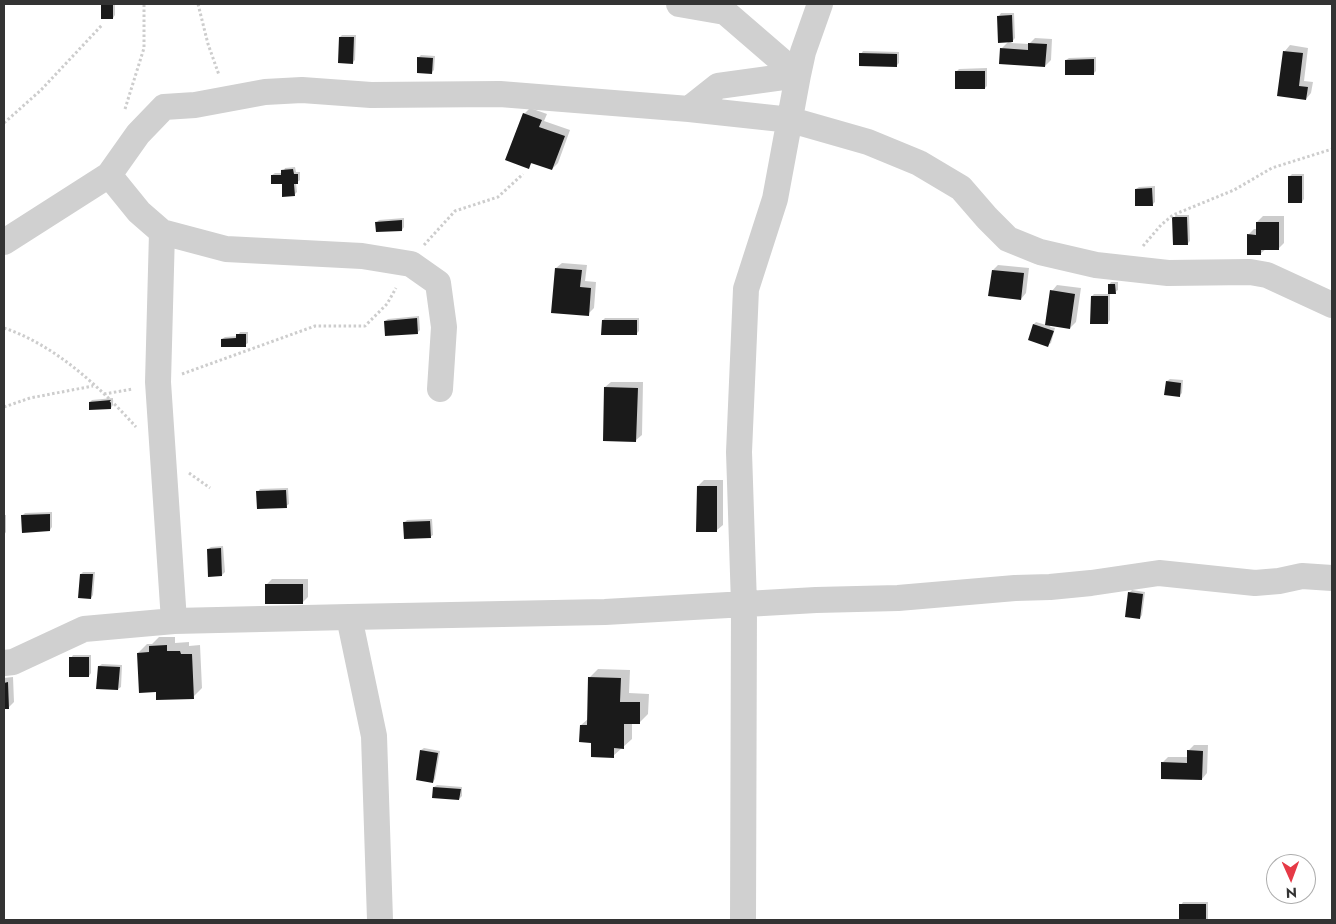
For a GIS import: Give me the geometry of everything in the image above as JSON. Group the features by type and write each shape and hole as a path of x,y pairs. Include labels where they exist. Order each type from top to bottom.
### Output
{"street":[{"path":"679,4 725,12 798,75"},
{"path":"743,920 744,604 739,452 746,289 775,199 803,52 820,4"},
{"path":"689,109 718,86 798,75"},
{"path":"4,242 109,175 138,134 164,107 195,105 265,92 302,90 371,95 500,94 689,109 791,120 868,142 918,163 961,188 986,218 1008,239 1040,252 1096,265 1168,273 1250,272 1267,275 1332,305"},
{"path":"109,175 139,212 162,232 226,249 362,256 411,264 438,283 444,327 440,389"},
{"path":"162,232 158,382 174,621"},
{"path":"4,663 14,662 84,629 174,621 605,612 898,598 1092,583 1159,573 1255,583 1302,576 1332,578"},
{"path":"348,617 374,736 380,920"}],"path":[{"path":"123,117 144,48 144,4"},
{"path":"198,4 208,44 219,76"},
{"path":"4,123 41,90 102,25"},
{"path":"1124,268 1161,225 1173,215 1234,190 1272,168 1332,148"},
{"path":"104,394 151,386 315,326 365,326 387,304 418,252 455,211 498,197 522,174"},
{"path":"4,328 20,333 50,350 111,399 146,438 210,488"},
{"path":"4,407 30,398 94,385"}],"building":[{"path":"101,4 113,4 113,19 101,19"},
{"path":"1012,15 1013,42 998,43 997,16"},
{"path":"339,37 354,37 353,64 338,63"},
{"path":"1028,43 1047,44 1045,67 999,64 1000,48 1028,50"},
{"path":"1283,51 1303,53 1299,86 1308,87 1306,100 1277,96"},
{"path":"859,53 897,54 897,67 859,66"},
{"path":"417,57 433,58 432,74 417,73"},
{"path":"1094,59 1094,75 1065,75 1065,60"},
{"path":"955,71 985,71 985,89 955,89"},
{"path":"523,113 542,120 539,127 565,136 552,170 531,163 529,169 505,160"},
{"path":"293,169 294,174 298,174 298,184 294,184 295,196 282,197 282,184 271,184 271,175 281,175 281,170"},
{"path":"1288,176 1302,176 1302,203 1288,203"},
{"path":"1152,188 1153,206 1135,206 1135,189"},
{"path":"1172,217 1187,217 1188,245 1173,245"},
{"path":"402,220 402,231 376,232 375,222"},
{"path":"1256,222 1279,222 1279,250 1261,250 1261,255 1247,255 1247,234 1256,235"},
{"path":"555,268 582,270 580,287 591,288 589,316 551,313"},
{"path":"992,270 1024,273 1021,300 988,296"},
{"path":"1108,284 1115,284 1116,294 1108,294"},
{"path":"1050,290 1075,294 1070,329 1045,325"},
{"path":"1091,296 1108,296 1108,324 1090,324"},
{"path":"417,318 418,334 385,336 384,321"},
{"path":"602,320 637,320 637,335 601,335"},
{"path":"1033,324 1054,331 1048,347 1028,340"},
{"path":"236,334 246,334 246,347 221,347 221,339 236,338"},
{"path":"1166,381 1181,383 1180,397 1164,395"},
{"path":"604,387 638,388 636,442 603,441"},
{"path":"111,400 111,409 89,410 89,402"},
{"path":"697,486 717,486 717,532 696,532"},
{"path":"286,490 287,508 257,509 256,491"},
{"path":"50,514 50,531 22,533 21,515"},
{"path":"430,521 431,538 404,539 403,522"},
{"path":"221,548 222,576 208,577 207,549"},
{"path":"80,574 93,574 91,599 78,598"},
{"path":"265,584 303,584 303,604 265,604"},
{"path":"1128,592 1143,594 1140,619 1125,617"},
{"path":"167,645 167,651 180,651 181,654 192,654 194,699 156,700 156,692 139,693 137,653 149,652 149,646"},
{"path":"69,657 89,657 89,677 69,677"},
{"path":"98,666 120,667 118,690 96,689"},
{"path":"588,677 621,678 620,702 640,702 640,724 624,724 624,749 614,748 614,758 591,757 591,743 579,742 580,725 587,725"},
{"path":"8,682 9,709 4,709 4,683"},
{"path":"420,750 438,753 433,783 416,780"},
{"path":"1187,750 1203,751 1202,780 1161,779 1161,762 1187,763"},
{"path":"433,787 461,789 459,800 432,798"},
{"path":"1179,904 1206,904 1206,920 1179,920"}]}
